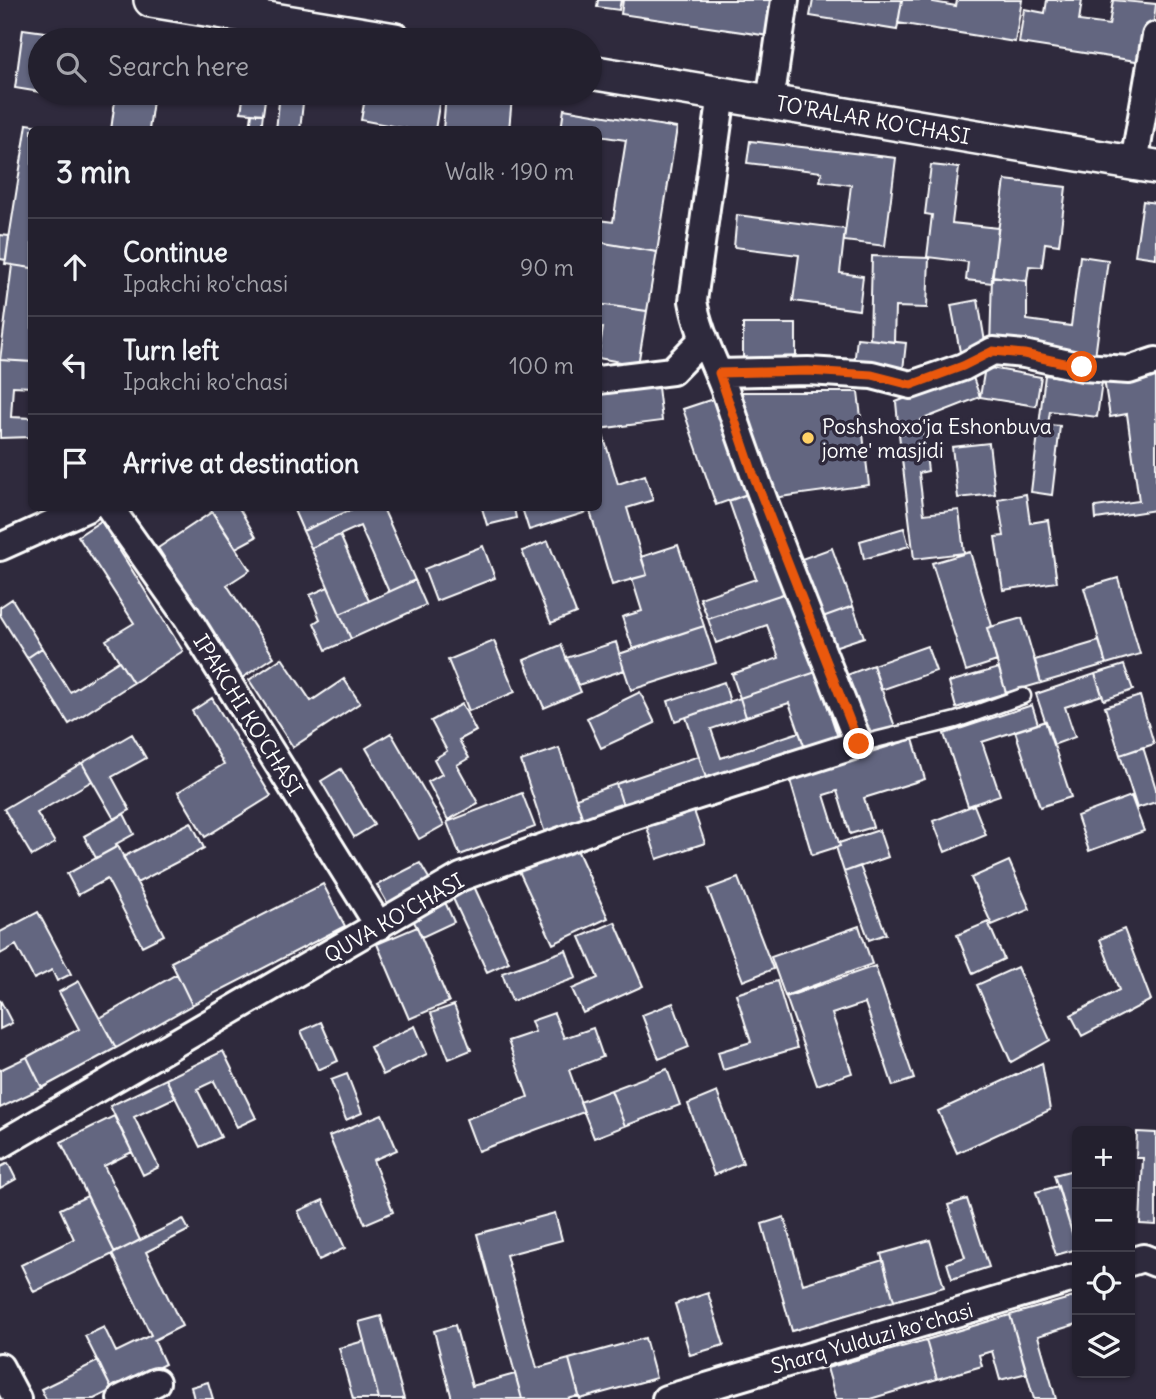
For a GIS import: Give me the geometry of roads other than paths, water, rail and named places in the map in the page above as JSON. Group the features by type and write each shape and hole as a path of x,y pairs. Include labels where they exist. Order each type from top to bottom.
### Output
{"street":[{"path":"151,0 271,10 345,28"},
{"path":"770,102 785,0"},
{"path":"1145,165 1156,36"},
{"name":"TO'RALAR KO'CHASI","path":"602,74 1145,165"},
{"path":"722,94 693,301 697,323 719,373 753,474 859,744"},
{"path":"602,380 672,371 704,338"},
{"path":"719,373 808,371 872,375 911,385 963,366 993,351 1024,354 1082,367 1129,370 1156,361"},
{"path":"0,547 80,511"},
{"name":"IPAKCHI KO'CHASI","path":"112,511 187,617 379,926"},
{"name":"QUVA KO'CHASI","path":"0,1145 461,877 617,821 859,744"},
{"path":"1135,1260 1143,1258 1156,1263"},
{"name":"Sharq Yulduzi koʻchasi","path":"666,1399 1072,1278"},
{"path":"0,1367 17,1399"},
{"path":"121,1399 156,1382"}],"lane":[{"path":"859,744 956,720 1023,696"}],"place":[{"name":"Poshshoxo'ja Eshonbuva jome' masjidi","path":"808,438"}]}
